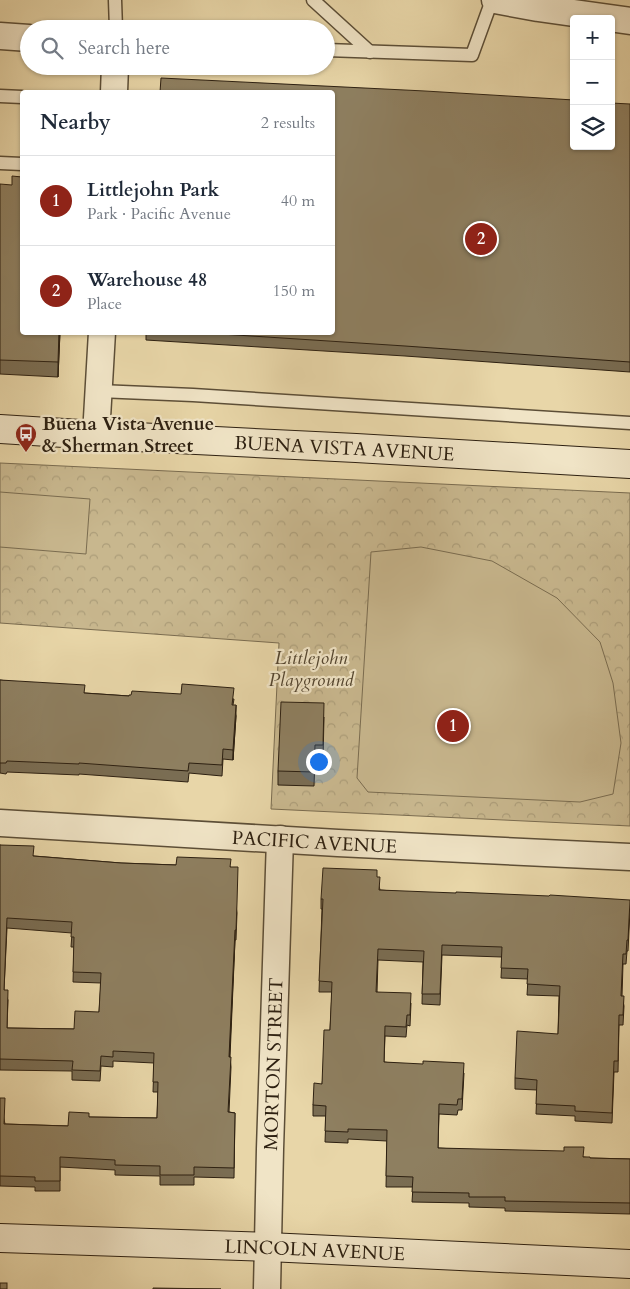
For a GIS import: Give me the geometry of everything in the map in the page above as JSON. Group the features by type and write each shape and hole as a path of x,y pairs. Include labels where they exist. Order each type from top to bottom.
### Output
{"main road":[{"name":"BUENA VISTA AVENUE","path":"8,426 96,436 356,448 630,464"},
{"name":"LINCOLN AVENUE","path":"0,1238 268,1247 630,1264"}],"street":[{"path":"493,0 630,21"},
{"path":"0,36 20,37"},
{"path":"114,90 115,75"},
{"path":"96,436 102,335"},
{"name":"PACIFIC AVENUE","path":"0,823 630,857"},
{"name":"MORTON STREET","path":"267,1289 280,839"}],"lane":[{"path":"115,0 116,20"},
{"path":"313,0 335,20"},
{"path":"335,50 472,56 493,0"},
{"path":"335,20 370,52"},
{"path":"0,96 20,97"},
{"path":"0,163 20,164"},
{"path":"99,390 630,422"}],"green space":[{"name":"Littlejohn Playground","path":"0,463 630,493 630,826 271,809 279,643 0,623"},
{"path":"0,492 90,499 86,554 0,547"},
{"path":"421,547 492,561 557,598 600,642 613,683 621,743 613,794 580,802 368,792 357,778 371,552"}],"building":[{"path":"161,78 570,100 570,150 615,150 615,103 630,104 630,362 236,335 335,335 335,90 160,90"},
{"path":"12,176 20,177 20,335 59,335 58,362 0,360 0,184 12,185"},
{"path":"0,680 85,685 84,693 129,696 132,691 181,694 182,684 234,688 232,705 236,705 233,750 223,749 222,765 189,763 188,771 79,763 7,761 6,763 0,763"},
{"path":"281,702 324,703 323,745 315,745 314,772 278,771"},
{"path":"0,845 34,846 33,856 176,865 177,857 231,859 230,867 238,867 228,1112 235,1113 234,1168 194,1167 194,1175 160,1175 160,1166 115,1165 115,1160 60,1157 60,1181 35,1181 35,1177 0,1176 0,1098 5,1098 4,1124 68,1126 69,1112 89,1113 89,1117 157,1118 158,1082 153,1082 154,1053 113,1051 113,1057 101,1056 100,1071 72,1070 73,1061 0,1059","holes":["7,918 72,922 71,937 74,937 73,972 101,973 99,1012 75,1011 74,1029 7,1028 8,990 4,990"]},
{"path":"323,868 377,870 377,877 380,877 379,890 550,895 630,900 628,940 626,954 623,954 621,996 624,996 623,1015 619,1015 618,1061 614,1061 612,1113 575,1111 575,1106 536,1104 537,1080 515,1078 517,1031 558,1034 560,986 527,984 528,969 501,968 502,947 442,945 440,994 422,994 424,951 378,949 376,992 411,993 410,1015 407,1015 406,1027 385,1026 384,1062 423,1064 423,1061 464,1063 462,1099 458,1099 457,1105 439,1104 438,1148 564,1151 564,1147 584,1147 583,1157 630,1159 630,1203 505,1201 505,1197 469,1197 469,1193 412,1192 413,1177 386,1176 387,1130 348,1129 348,1132 325,1131 326,1106 313,1105 314,1083 322,1084 324,1030 330,1030 332,982 319,981"},
{"path":"0,1283 7,1283 7,1289 0,1289"},
{"path":"153,1288 221,1289 153,1289"}],"place":[{"name":"Warehouse 48","path":"481,239"},
{"name":"Buena Vista Avenue & Sherman Street","path":"26,453"},
{"name":"Littlejohn Park","path":"453,726"}]}
